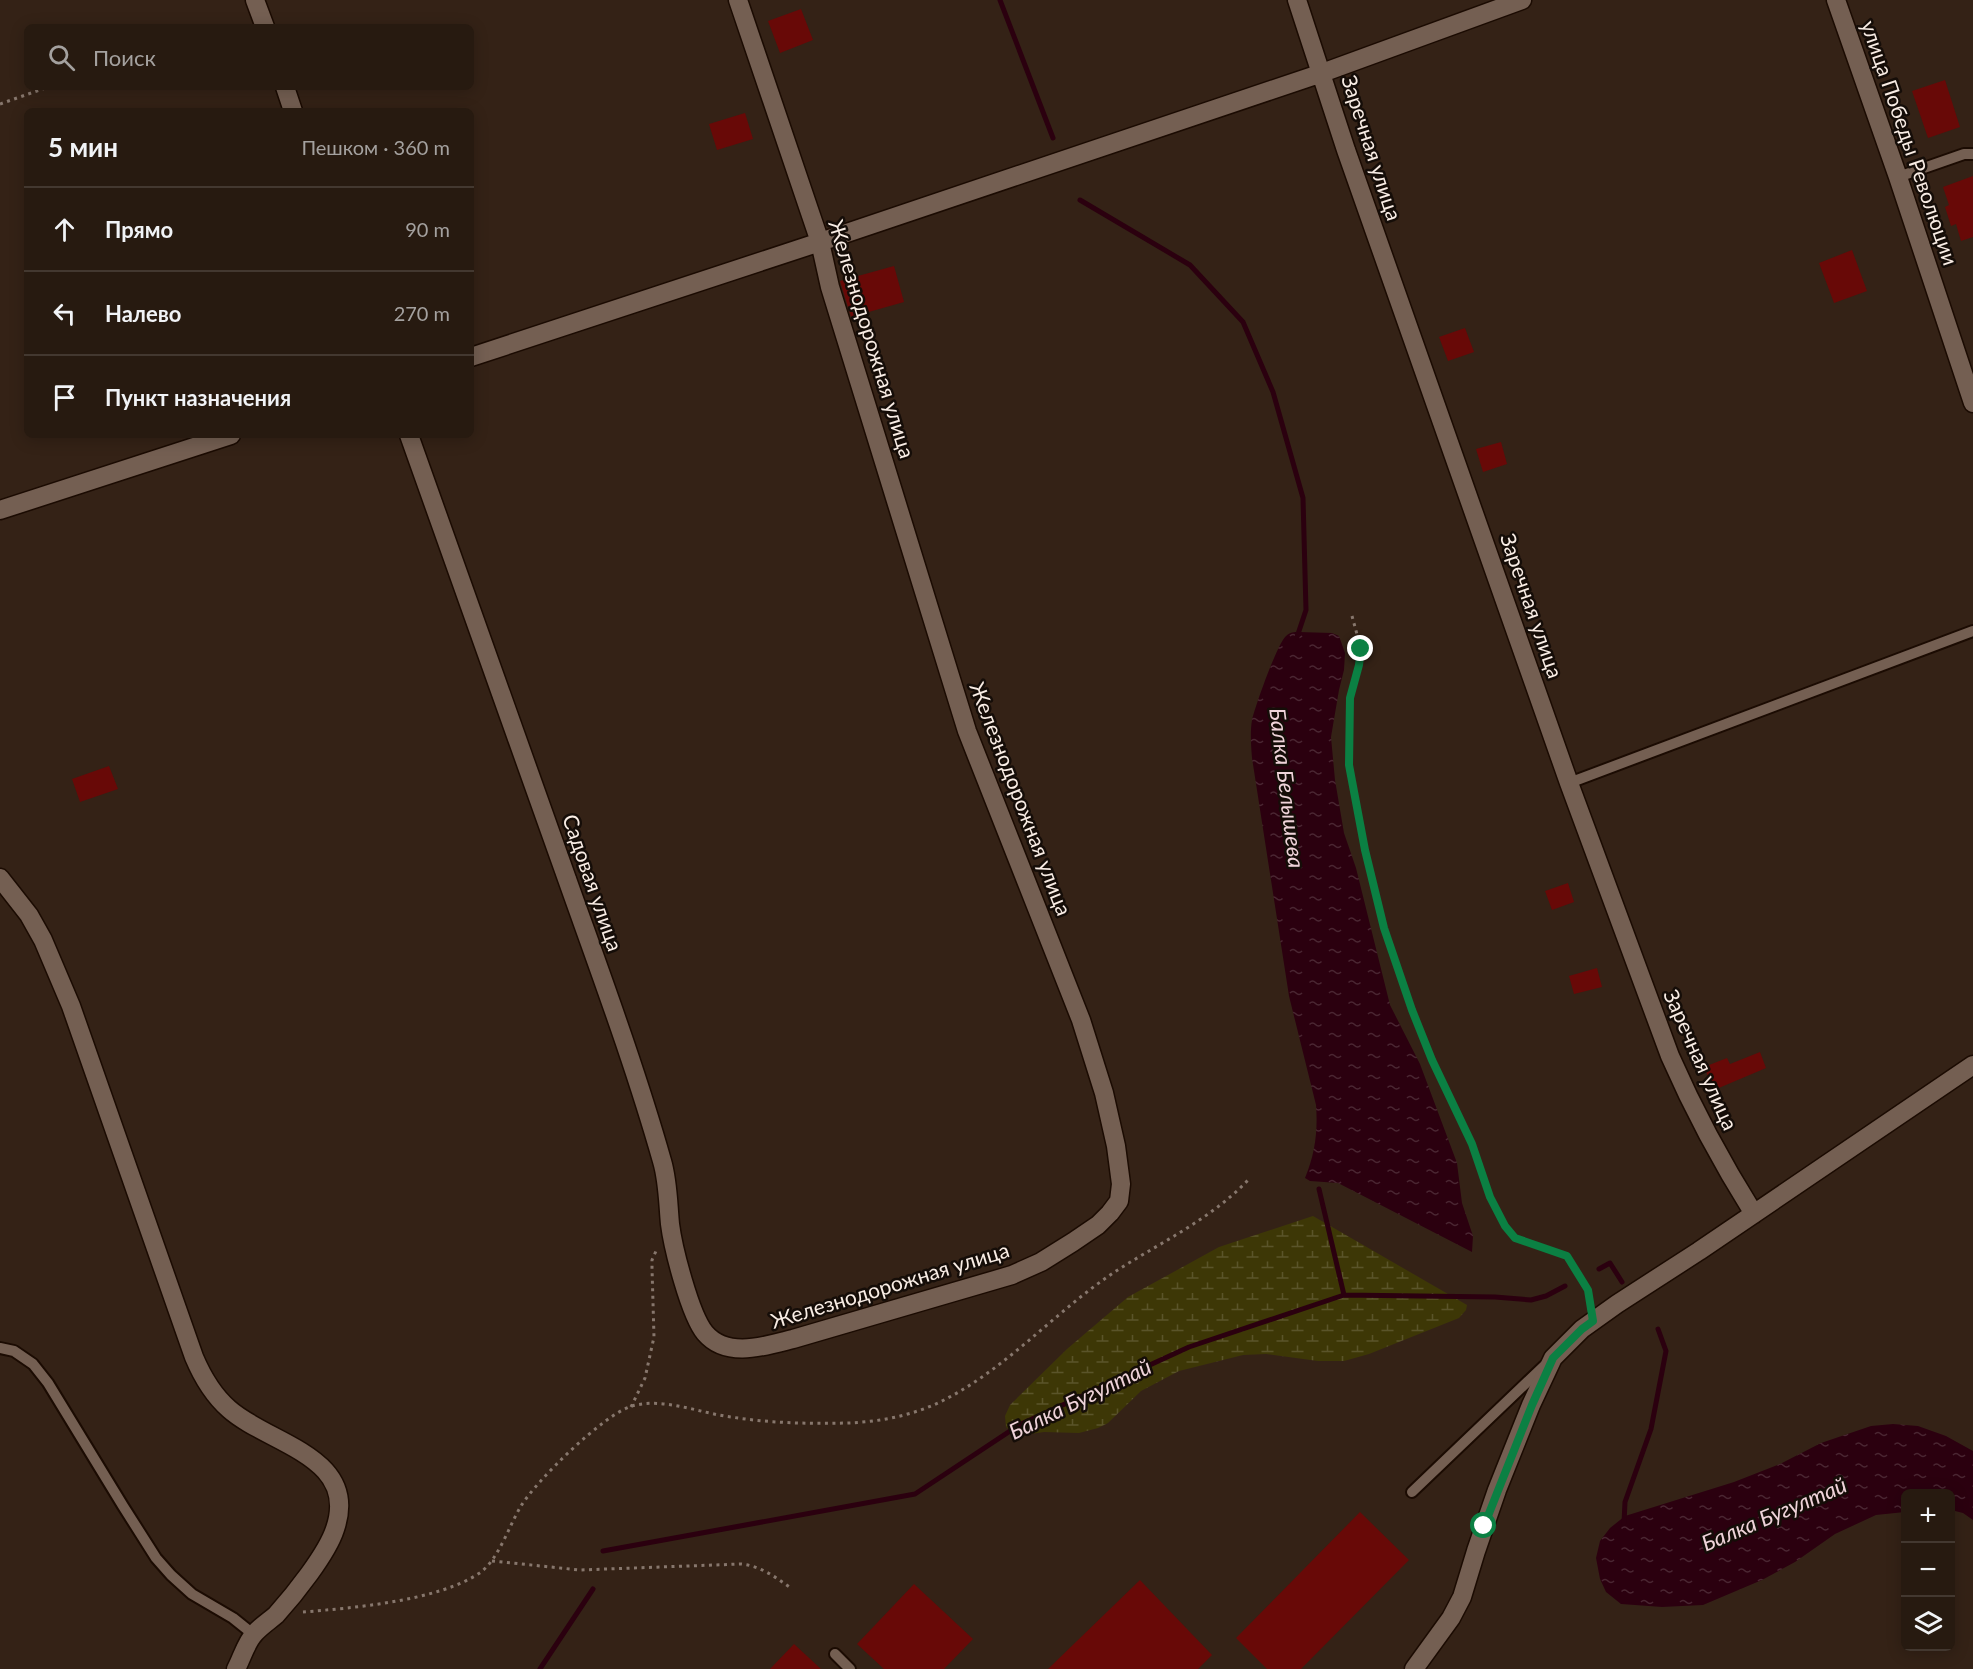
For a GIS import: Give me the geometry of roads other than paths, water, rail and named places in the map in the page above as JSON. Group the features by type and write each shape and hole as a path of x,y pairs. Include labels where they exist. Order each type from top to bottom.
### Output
{"street":[{"path":"255,0 264,24"},
{"name":"Железнодорожная улица","path":"720,1344 736,1348 758,1348 1012,1275 1041,1262 1098,1225 1119,1201 1121,1184 1116,1146 1104,1093 1081,1020 967,731 830,287 820,242 738,0"},
{"name":"Заречная улица","path":"1297,0 1350,161 1569,783 1670,1056 1720,1159 1754,1214"},
{"path":"474,356 1322,73 1522,0"},
{"name":"улица Победы Революции","path":"1836,0 1973,403"},
{"path":"286,90 292,108"},
{"path":"0,510 222,438"},
{"name":"Садовая улица","path":"410,438 623,1040 663,1164 671,1227 696,1320 706,1334 720,1344"},
{"path":"0,878 15,895 38,930 71,1006 202,1375 228,1409 248,1423 302,1451 321,1465 333,1479 338,1493 339,1510 335,1530 325,1550 277,1613 254,1634 236,1669"},
{"path":"1414,1669 1451,1618 1462,1597 1497,1490 1553,1358 1593,1321 1973,1065"}],"lane":[{"path":"1898,177 1964,154 1973,154"},
{"path":"1569,783 1973,631"},
{"path":"0,1348 14,1351 33,1364 48,1383 156,1558 171,1575 192,1594 233,1618 254,1634"},
{"path":"1412,1492 1553,1358"},
{"path":"835,1654 850,1669"}],"water":[{"path":"1292,632 1332,633 1339,636 1345,653 1344,670 1331,737 1335,780 1344,833 1356,868 1390,1005 1420,1064 1457,1163 1462,1203 1473,1236 1472,1252 1338,1183 1310,1181 1305,1178 1315,1142 1316,1105 1289,996 1251,739 1254,713 1277,651 1288,635"},
{"path":"1893,1424 1918,1426 1946,1436 1973,1451 1973,1520 1955,1511 1955,1489 1901,1489 1901,1512 1876,1515 1835,1534 1795,1562 1762,1580 1703,1605 1662,1607 1621,1604 1606,1592 1600,1579 1596,1558 1600,1541 1610,1528 1625,1516 1734,1482 1780,1464 1821,1443 1871,1426"}],"waterway":[{"name":"Балка Белышева","path":"1000,0 1053,138"},
{"name":"Балка Белышева","path":"1080,200 1190,265 1243,322 1273,392 1303,498 1306,610 1297,637"},
{"name":"Балка Белышева","path":"1319,1189 1344,1295"},
{"name":"Балка Бугултай","path":"1599,1269 1610,1263 1622,1282"},
{"name":"Балка Бугултай","path":"603,1551 915,1494 1019,1425 1189,1347 1344,1295 1495,1297 1531,1300 1546,1296 1565,1286"},
{"name":"Балка Бугултай","path":"1624,1523 1625,1502 1651,1429 1666,1351 1658,1329"},
{"name":"Балка Бугултай","path":"540,1669 593,1589"}]}
